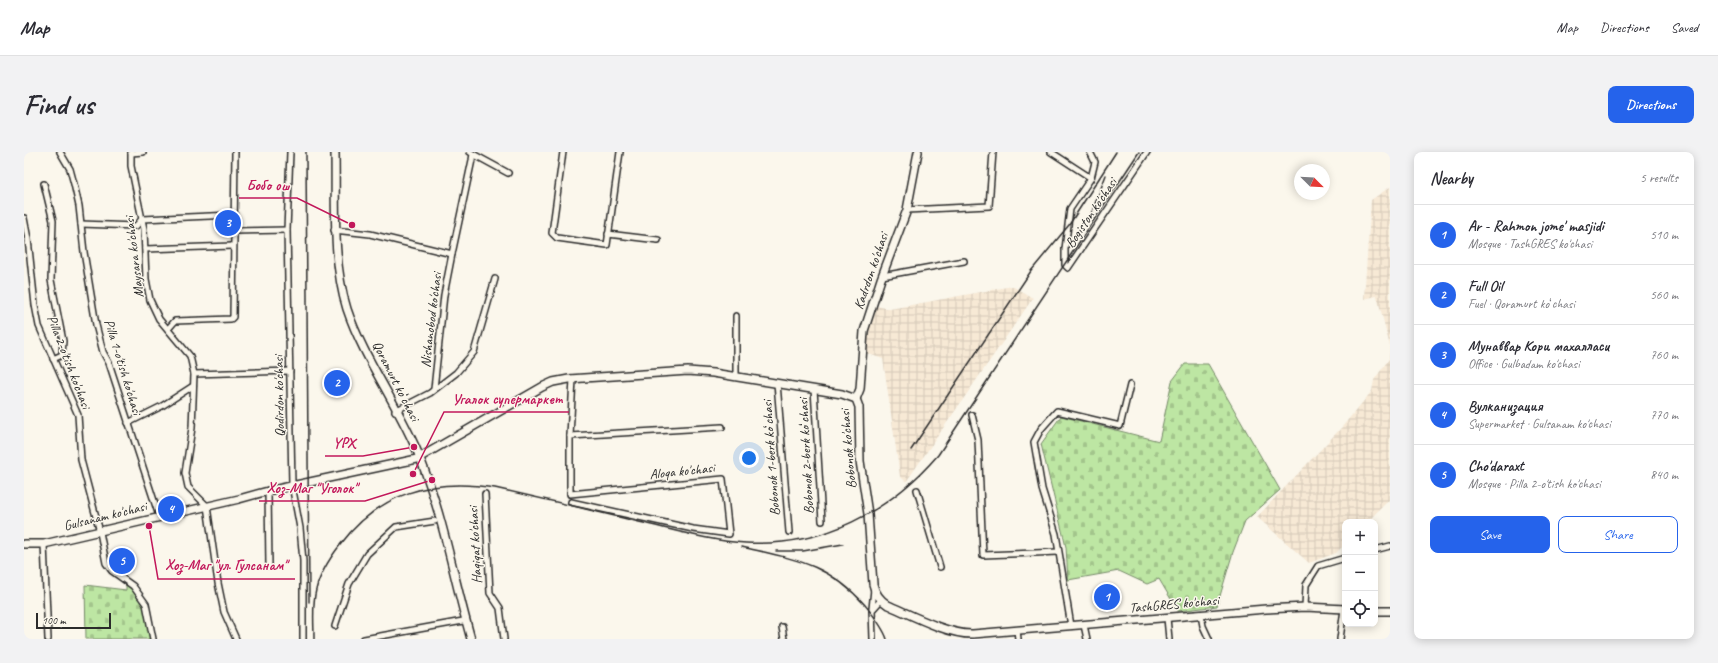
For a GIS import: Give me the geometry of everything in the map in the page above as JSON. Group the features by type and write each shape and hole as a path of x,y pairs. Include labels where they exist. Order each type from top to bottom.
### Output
{"main road":[{"name":"Qoramurt koʻchasi","path":"334,152 336,274 344,310 362,351 395,411 418,458 439,519 471,639"},
{"name":"Kadrdon ko'chasi","path":"856,399 860,389 864,331 882,276 907,210 918,152"},
{"name":"Bobonok ko'chasi","path":"418,458 553,382 573,379 679,371 708,372 842,394 856,399 859,407 860,461 868,514 874,588 881,600"},
{"name":"Qoramurt koʻchasi","path":"418,458 468,639"},
{"name":"Gulsanam ko'chasi","path":"24,544 44,544 100,532 159,516 292,485 308,483 418,458"},
{"path":"881,600 888,605 946,630 983,636"},
{"name":"TashGRES ko'chasi","path":"983,636 1017,630 1266,609 1305,607 1342,609"},
{"path":"1378,610 1390,611"}],"street":[{"name":"Pilla 1-o'tish ko'chasi","path":"60,152 70,170 79,206 96,325 103,352 109,363 159,516"},
{"path":"131,153 142,152"},
{"path":"168,329 175,321 232,318 233,215 236,152"},
{"name":"Qodirdon ko'chasi","path":"290,152 288,230 292,485 304,561 303,639"},
{"path":"563,152 552,233 558,238 607,245 620,152"},
{"path":"907,210 989,206 993,152"},
{"path":"1051,152 1091,178 1095,162 1090,152"},
{"name":"Bogiston ko'chasi","path":"1091,178 1070,209 1065,249 1065,265 1068,268 1147,152"},
{"name":"Maysara ko'chasi","path":"131,153 131,166 142,219 146,279 150,300 159,319 190,356 194,374 192,428 185,473 188,487 207,506"},
{"path":"472,153 508,173"},
{"name":"Nishanobod ko'chasi","path":"434,389 444,295 472,153"},
{"path":"44,184 53,221 51,280 62,341 62,355 54,359"},
{"path":"81,224 136,226 142,219 233,215"},
{"name":"Pilla 2-o'tish ko'chasi","path":"24,218 39,326 78,415 81,460 100,532 106,563 112,571 133,586 146,604 153,639"},
{"path":"233,231 288,230"},
{"name":"Nishanobod ko'chasi","path":"335,230 370,234 452,254"},
{"path":"608,234 658,240"},
{"path":"145,249 233,246"},
{"path":"882,276 964,261"},
{"path":"395,411 417,400 456,373 474,352 495,279"},
{"path":"736,316 736,376"},
{"path":"194,374 290,371"},
{"path":"573,379 570,436 722,427"},
{"name":"Bobonok 1-berk koʻchasi","path":"777,383 789,532"},
{"path":"1071,626 1056,534 1042,489 1034,442 1041,429 1057,411 1120,426 1130,385"},
{"path":"128,423 162,406 194,386"},
{"name":"Bobonok 2-berk koʻchasi","path":"814,389 822,521"},
{"path":"972,416 978,440 983,555 1058,552"},
{"name":"Aloqa ko'chasi","path":"570,436 570,494 723,479 729,534 692,528 571,502"},
{"path":"917,490 940,567"},
{"path":"268,491 269,566"},
{"name":"Haqiqat ko'chasi","path":"485,494 490,593 500,608 504,639"},
{"path":"207,506 218,583 224,612 236,639"},
{"path":"335,626 348,584 368,554 396,527 435,521"},
{"path":"44,544 48,639"},
{"path":"1378,549 1390,546"},
{"path":"1305,607 1306,584 1318,566 1342,559"},
{"path":"873,639 872,610 874,588"},
{"path":"872,610 881,600"},
{"path":"1201,615 1203,626 1209,639"},
{"path":"1167,618 1169,639"},
{"path":"364,639 463,621"},
{"path":"1340,639 1342,624"},
{"path":"1084,625 1086,639"},
{"path":"782,627 784,639"},
{"path":"1017,630 1018,639"}],"shaded area":[{"path":"1390,187 1390,346 1377,296 1364,299 1371,200"},
{"path":"1012,286 1033,298 906,482 900,476 883,359 866,353 867,331 876,306 890,309"},
{"path":"1390,347 1390,499 1370,519 1342,519 1342,547 1336,553 1309,563 1257,517 1342,427 1372,391 1374,380 1389,359"}],"green space":[{"path":"1185,364 1208,364 1280,490 1245,521 1233,552 1217,606 1178,611 1159,579 1147,584 1119,571 1068,580 1066,547 1041,444 1061,416 1159,441 1172,381"},
{"path":"85,585 126,590 126,585 133,590 142,602 145,609 152,639 86,639"}],"railway":[{"path":"306,152 309,602"},
{"path":"911,450 1031,271 1069,225 1116,152"},
{"path":"314,639 314,608 316,590 326,566 340,545 372,512 390,501 409,493 429,488 450,485 472,485 495,488 692,535 746,543 774,543 802,539 828,532 852,522 876,509 919,475 938,455 1139,152"},
{"path":"1088,222 1106,175"},
{"path":"776,551 803,551 843,544"},
{"path":"742,547 778,555 823,571 851,591 865,605 887,639"}],"place":[{"name":"Мунаввар Кори махалласи","path":"228,223"},
{"name":"Бобо ош","path":"352,225"},
{"name":"Full Oil","path":"337,383"},
{"name":"YPX","path":"414,447"},
{"name":"Угалок супермаркет","path":"413,474"},
{"name":"Хоз-Маг \"Уголок\"","path":"432,480"},
{"name":"Вулканизация","path":"171,509"},
{"name":"Хоз-Маг \"ул. Гулсанам\"","path":"149,526"},
{"name":"Cho'daraxt","path":"122,561"},
{"name":"Ar - Rahmon jome' masjidi","path":"1107,597"}]}
